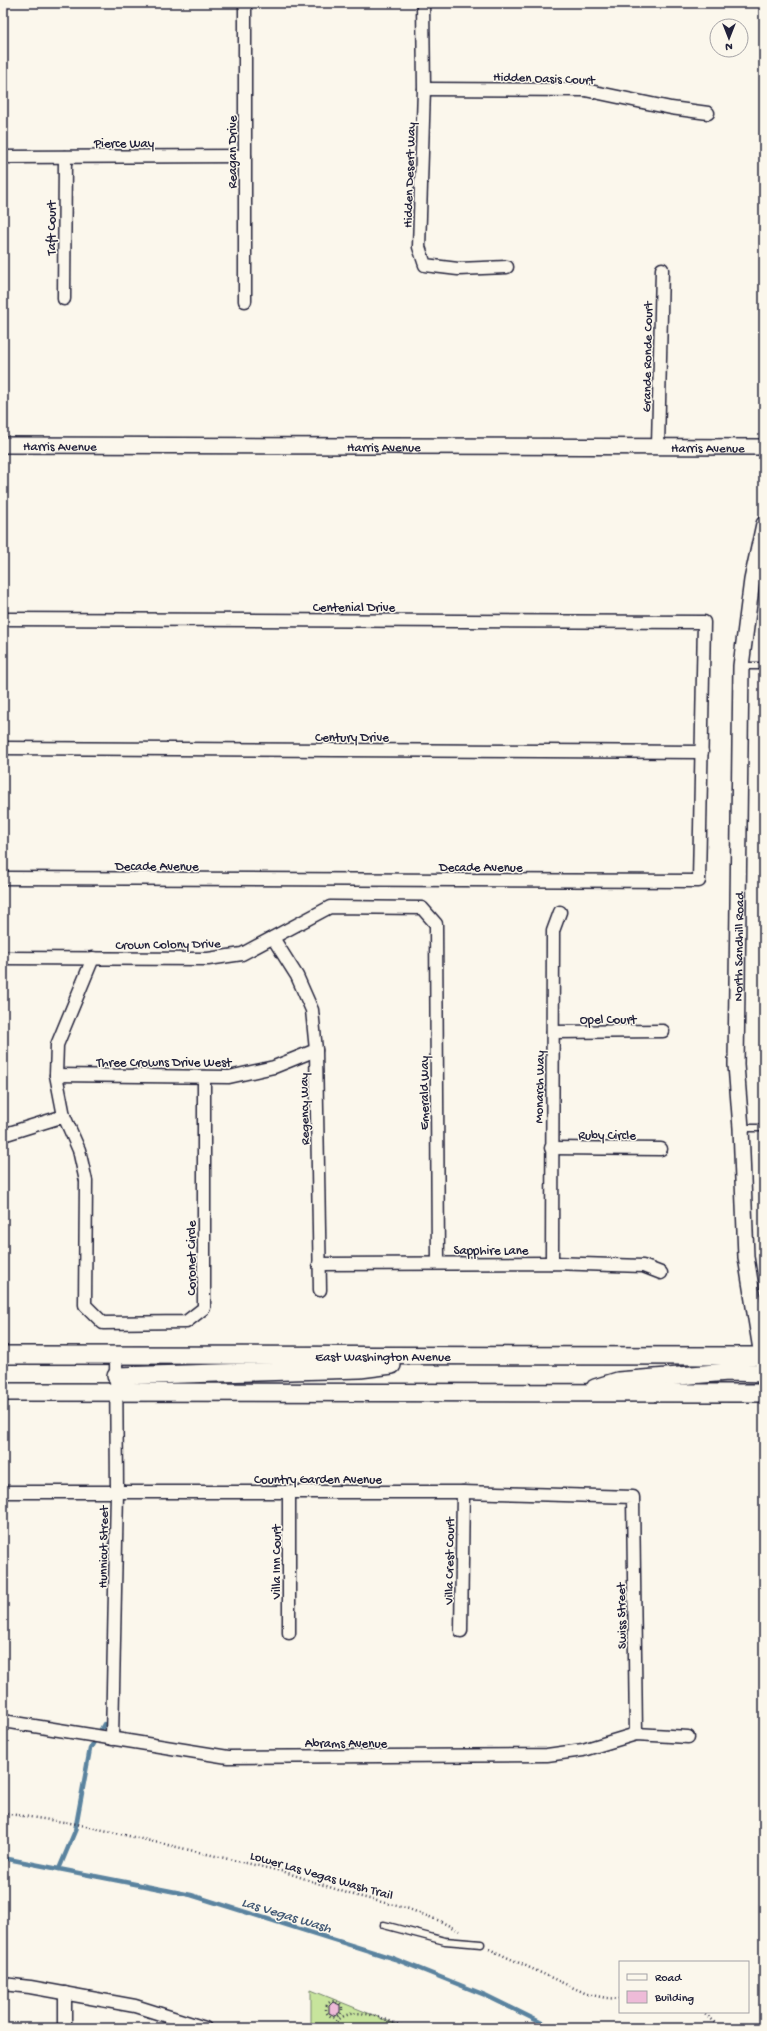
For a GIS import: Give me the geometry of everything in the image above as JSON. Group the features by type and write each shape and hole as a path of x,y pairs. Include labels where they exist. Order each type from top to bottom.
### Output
{"main road":[{"name":"East Washington Avenue","path":"3,1355 446,1356 763,1361"},
{"path":"116,1376 360,1369 446,1356"},
{"path":"578,1394 618,1381 728,1372 764,1373"},
{"path":"3,1392 764,1394"}],"street":[{"name":"Reagan Drive","path":"244,3 244,300"},
{"name":"Hidden Desert Way","path":"423,3 424,89 420,247 425,265 458,270 507,268"},
{"name":"Hidden Oasis Court","path":"424,89 585,90 671,108 708,113"},
{"name":"Pierce Way","path":"3,157 244,156"},
{"name":"Taft Court","path":"64,299 65,157"},
{"name":"Grande Ronde Court","path":"658,446 662,269"},
{"name":"Harris Avenue","path":"3,445 764,447"},
{"name":"North Sandhill Road","path":"763,1361 746,1257 741,1128 736,1066 741,666 752,580 764,524"},
{"name":"Centenial Drive","path":"3,618 704,622"},
{"name":"Decade Avenue","path":"3,878 699,881 704,622"},
{"name":"Century Drive","path":"3,748 702,752"},
{"name":"Crown Colony Drive","path":"3,958 208,959 242,954 330,907 422,908 436,924"},
{"name":"Monarch Way","path":"552,1263 551,1148 553,931 560,912"},
{"name":"Emerald Way","path":"436,924 438,1263"},
{"name":"Regency Way","path":"273,938 297,976 312,1010 316,1050 320,1290"},
{"path":"3,1135 64,1116 56,1075 57,1045 93,958"},
{"name":"Opel Court","path":"553,1032 663,1031"},
{"name":"Three Crowns Drive West","path":"56,1075 229,1077 274,1067 316,1050"},
{"name":"Coronet Circle","path":"64,1116 79,1150 86,1181 85,1305 103,1323 186,1322 204,1308 204,1077"},
{"name":"Ruby Circle","path":"551,1148 662,1149"},
{"name":"Sapphire Lane","path":"319,1264 552,1263 643,1266 662,1273"},
{"name":"Hunnicut Street","path":"112,1739 117,1492 116,1355"},
{"name":"Villa Inn Court","path":"289,1491 289,1633"},
{"name":"Country Garden Avenue","path":"3,1492 462,1492 633,1497"},
{"name":"Villa Crest Court","path":"461,1631 462,1492"},
{"name":"Swiss Street","path":"633,1497 636,1734"},
{"name":"Abrams Avenue","path":"3,1721 228,1756 547,1755 583,1750 636,1734 688,1737"},
{"path":"3,1984 65,1993 135,2006 205,2028"},
{"path":"65,1993 65,2028"}],"lane":[{"path":"741,666 764,666"},
{"path":"741,1128 764,1128"},
{"path":"384,1924 446,1941 481,1944"}],"path":[{"name":"Lower Las Vegas Wash Trail","path":"3,1813 77,1824 285,1872 350,1894 408,1908 440,1920 481,1944 587,1994 619,1999"},
{"path":"332,2028 339,2017 342,2009 340,2004 333,2001 328,2003 326,2008 329,2015 334,2017 339,2017 360,2013 379,2016 406,2028"},
{"path":"703,2013 723,2028"}],"shaded area":[{"path":"764,617 764,1050 758,640"}],"green space":[{"path":"311,1990 405,2028 311,2028"}],"building":[{"path":"333,2002 340,2005 340,2012 335,2016 329,2013 329,2006"}],"waterway":[{"path":"59,1869 75,1831 90,1749 104,1724"},
{"name":"Las Vegas Wash","path":"3,1858 191,1895 395,1959 485,1995 552,2028"}]}
